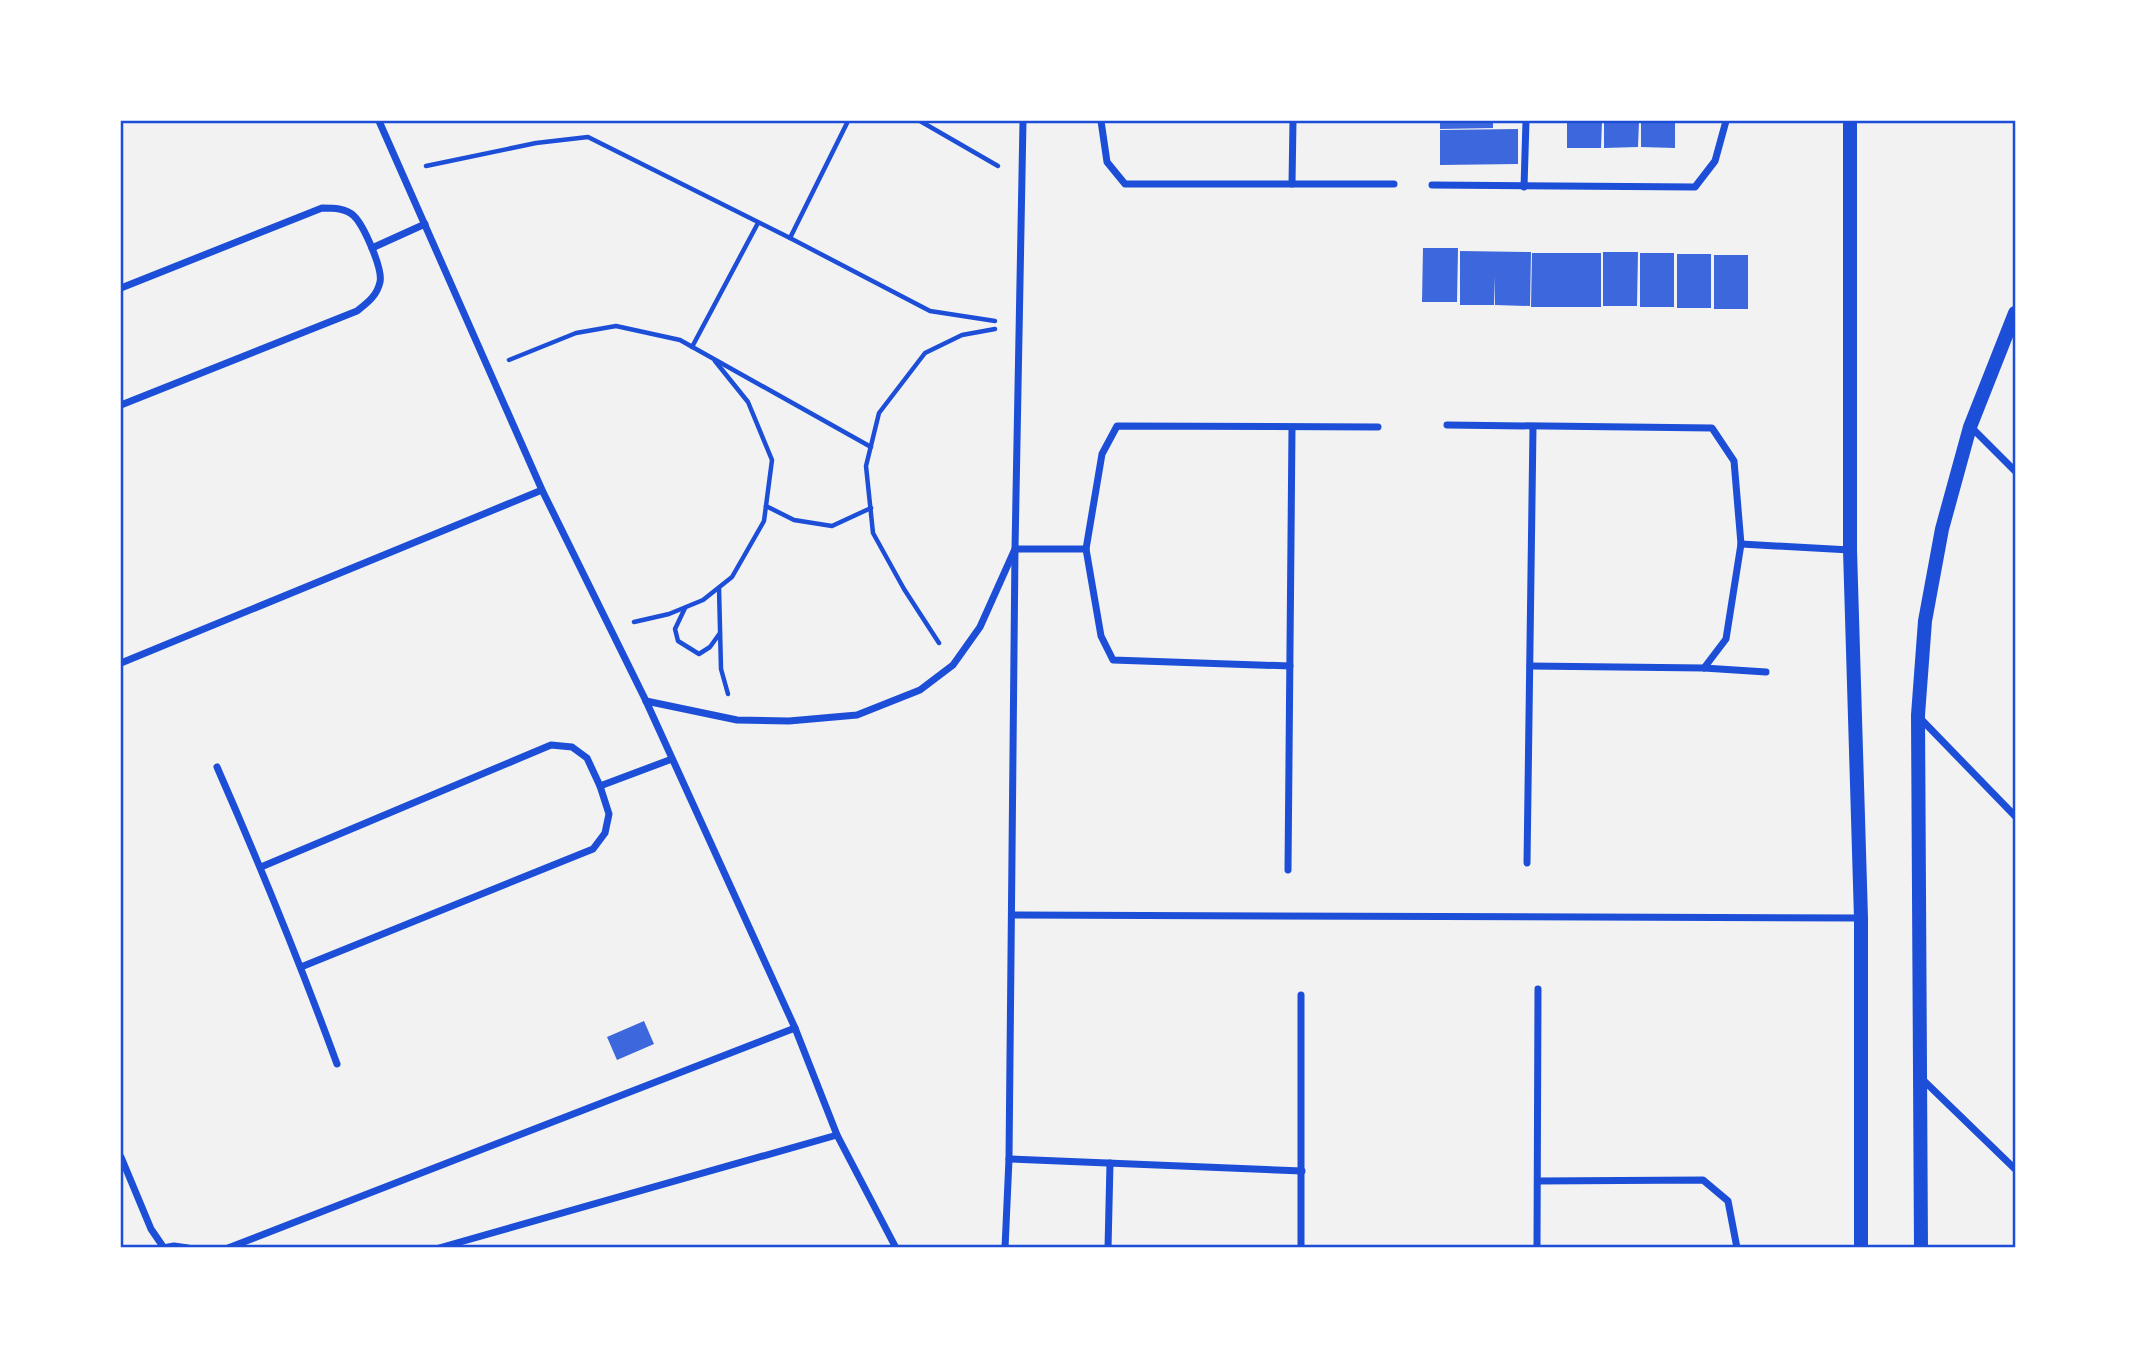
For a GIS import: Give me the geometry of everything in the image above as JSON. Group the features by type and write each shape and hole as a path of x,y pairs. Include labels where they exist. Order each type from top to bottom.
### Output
{"main road":[{"path":"1850,121 1850,550 1861,918 1861,1248"},
{"path":"1921,1248 1918,715 1925,621 1942,529 1970,427 2015,313"}],"street":[{"path":"379,121 542,490 646,701 795,1028 836,1135 896,1248"},
{"path":"1005,1248 1009,1159 1023,121"},
{"path":"1101,121 1107,162 1125,184 1394,184"},
{"path":"1292,184 1293,121"},
{"path":"1524,187 1526,121"},
{"path":"1432,185 1695,187 1715,161 1726,121"},
{"path":"121,289 322,208 338,208 353,216 372,248 381,279 374,297 357,312 121,405"},
{"path":"372,248 425,224"},
{"path":"1447,425 1712,428 1734,461 1741,544 1726,639 1704,668"},
{"path":"1290,666 1113,660 1101,636 1086,549 1102,454 1117,426 1378,428"},
{"path":"1527,863 1533,427"},
{"path":"1970,427 2015,471"},
{"path":"1288,870 1292,428"},
{"path":"121,663 542,490"},
{"path":"1741,544 1850,550"},
{"path":"1016,550 1086,549"},
{"path":"646,701 737,720 789,721 857,715 920,690 953,665 980,627 1016,550"},
{"path":"1530,666 1704,668 1766,672"},
{"path":"1918,715 2015,816"},
{"path":"261,867 551,745 572,747 587,758 600,786 609,814 605,833 593,849 301,967"},
{"path":"600,786 672,759"},
{"path":"218,767 261,867 337,1064"},
{"path":"1012,915 1861,918"},
{"path":"1537,1248 1538,989"},
{"path":"1301,995 1301,1248"},
{"path":"228,1248 795,1028"},
{"path":"1920,1076 2015,1169"},
{"path":"439,1248 836,1135"},
{"path":"121,1157 150,1229 164,1248 188,1248"},
{"path":"1009,1159 1302,1171"},
{"path":"1108,1248 1111,1163"},
{"path":"1538,1181 1703,1180 1728,1201 1737,1248"}],"path":[{"path":"790,238 848,121"},
{"path":"920,121 1022,178"},
{"path":"401,170 536,143 588,137 930,311 1020,324"},
{"path":"692,347 758,223"},
{"path":"953,665 904,589 873,533 866,466 879,413 925,353 962,335 1020,324"},
{"path":"488,369 576,333 616,326 680,340 871,447"},
{"path":"609,628 669,614 703,600 732,578 764,521 772,460 748,402 713,358"},
{"path":"766,506 794,520 832,526 871,508"},
{"path":"719,588 721,669 737,720"},
{"path":"685,608 675,629 678,642 699,654 710,647 720,632"}],"building":[{"path":"1440,121 1493,121 1493,128 1440,129"},
{"path":"1567,121 1602,121 1601,148 1567,148"},
{"path":"1604,121 1639,121 1638,147 1604,148"},
{"path":"1641,121 1675,121 1675,148 1641,147"},
{"path":"1518,129 1518,164 1440,165 1440,130"},
{"path":"1423,248 1458,248 1457,302 1422,302"},
{"path":"1460,251 1531,252 1530,306 1495,305 1495,276 1494,305 1460,305"},
{"path":"1603,252 1638,252 1637,306 1603,306"},
{"path":"1532,253 1601,253 1601,307 1531,307"},
{"path":"1640,253 1674,253 1674,307 1640,307"},
{"path":"1677,254 1711,254 1711,308 1677,308"},
{"path":"1714,255 1748,255 1748,309 1714,309"},
{"path":"644,1021 654,1044 617,1060 607,1037"}]}
